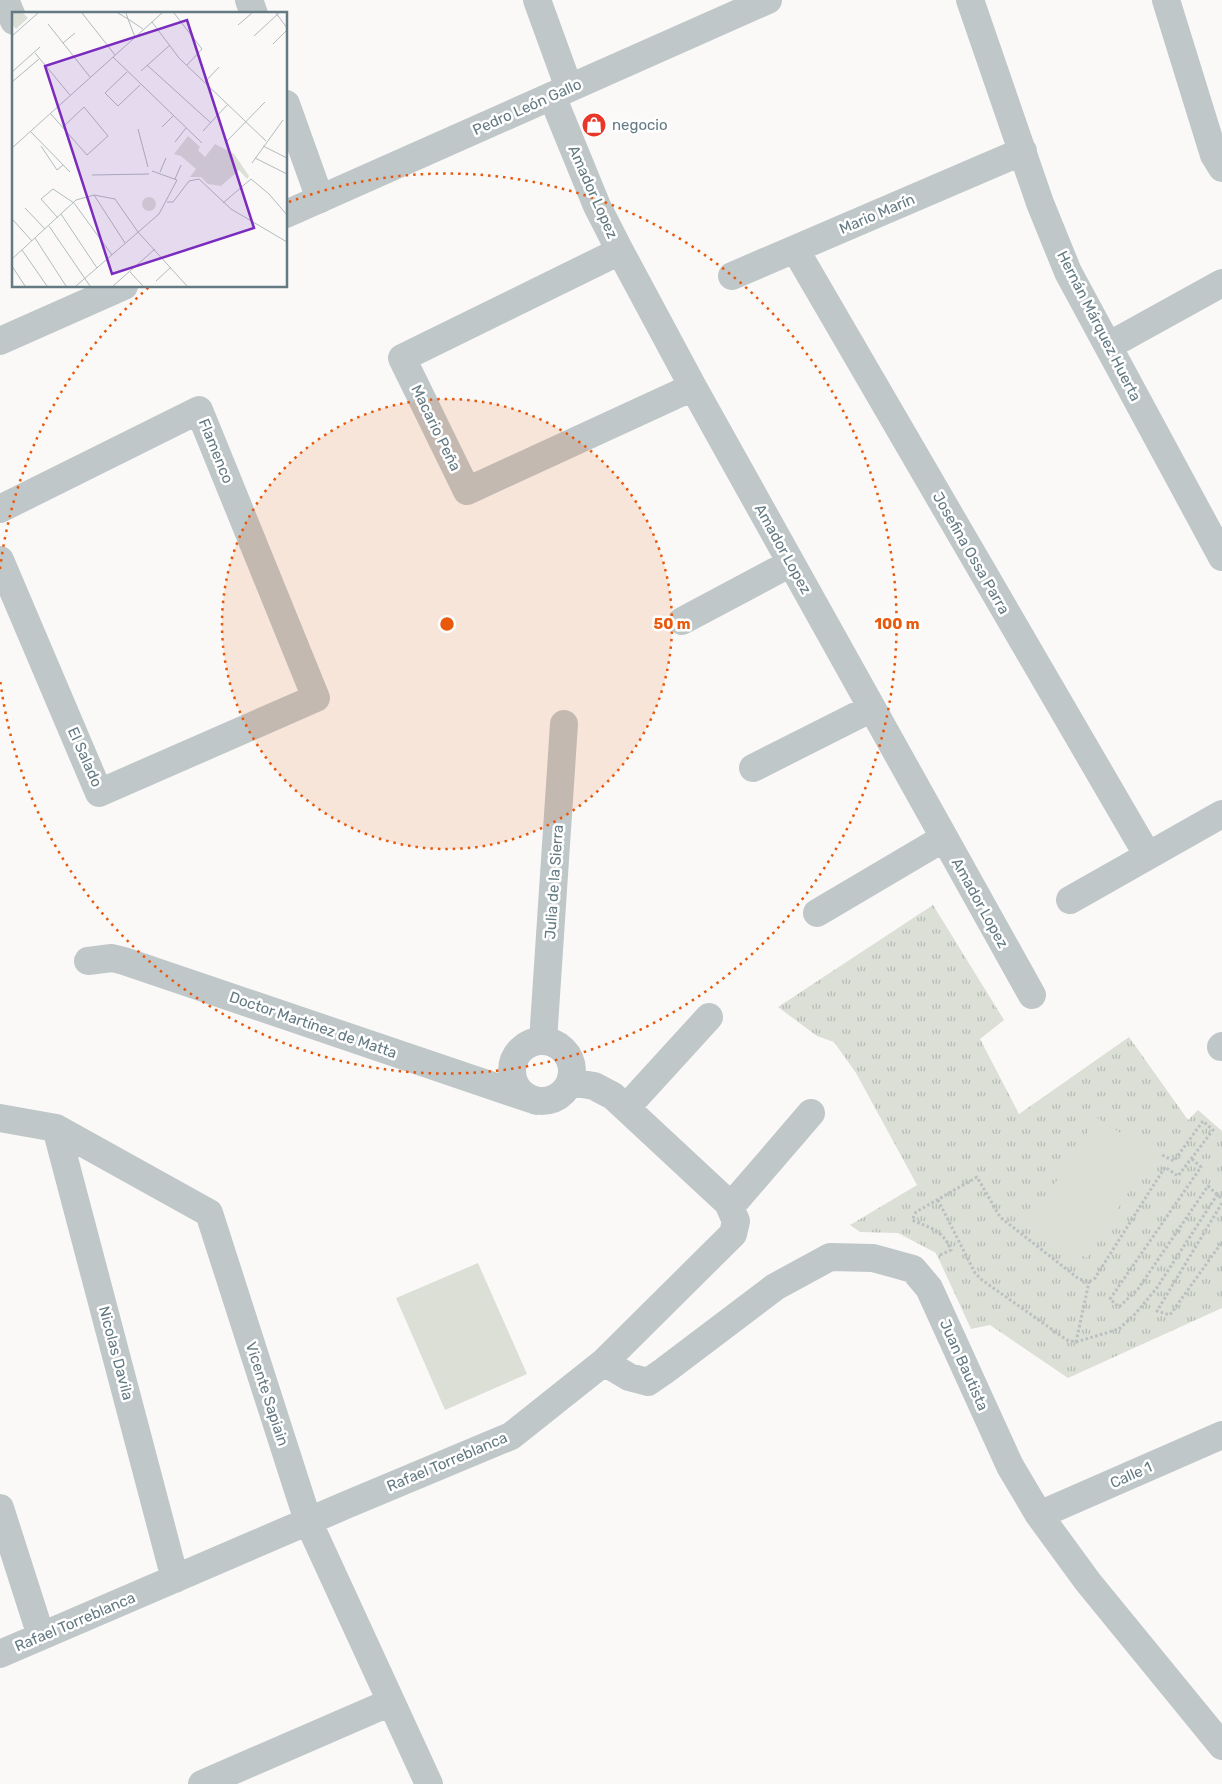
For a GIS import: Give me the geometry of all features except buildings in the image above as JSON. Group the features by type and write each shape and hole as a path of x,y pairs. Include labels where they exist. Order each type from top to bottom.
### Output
{"street":[{"path":"5,0 12,16"},
{"path":"249,0 253,12"},
{"name":"Amador Lopez","path":"538,0 560,92 597,206 693,387 1032,995"},
{"name":"Pedro León Gallo","path":"288,213 768,0"},
{"name":"Hernán Márquez Huerta","path":"970,0 1040,203 1068,272 1108,346 1214,522 1222,557"},
{"path":"1166,0 1214,155 1222,168"},
{"path":"288,110 320,199"},
{"name":"Mario Marín","path":"732,276 1022,152"},
{"name":"Josefina Ossa Parra","path":"795,249 1148,856"},
{"name":"Macario Peña","path":"620,251 402,358 467,492 693,387"},
{"path":"1108,346 1222,283"},
{"path":"0,341 119,288"},
{"name":"Flamenco","path":"0,508 199,410 316,698"},
{"name":"El Salado","path":"0,560 100,792 316,698"},
{"path":"682,621 791,563"},
{"path":"753,768 872,708"},
{"name":"Julia de la Sierra","path":"543,1041 564,724"},
{"path":"1070,900 1222,814"},
{"path":"817,913 944,838"},
{"name":"Doctor Martínez de Matta","path":"88,960 112,958 537,1100"},
{"path":"626,1108 709,1017"},
{"path":"543,1041 554,1044 565,1052 570,1062 572,1072 570,1082 566,1089 558,1096 548,1100 537,1100 527,1097 519,1091 514,1082 512,1072 515,1058 521,1049 533,1042 543,1041"},
{"path":"570,1082 594,1086 613,1096 728,1202 737,1199 811,1113"},
{"name":"Vicente Sapiain","path":"0,1118 56,1128 209,1213 308,1521 429,1784"},
{"name":"Nicolas Davila","path":"56,1128 175,1579"},
{"name":"Rafael Torreblanca","path":"0,1654 511,1436 604,1362 732,1234 736,1221 728,1202"},
{"path":"604,1362 629,1377 648,1382 775,1287 830,1257 873,1258 913,1269"},
{"name":"Juan Bautista","path":"913,1269 929,1288 1010,1466 1039,1515 1088,1582 1222,1746"},
{"name":"Calle 1","path":"1039,1515 1222,1435"},
{"path":"0,1508 41,1636"},
{"path":"202,1784 391,1702"}],"path":[{"path":"1076,1342 1089,1282 1095,1278 1165,1167 1178,1176 1213,1130 1203,1121 1174,1162 1160,1154"},
{"path":"1192,1159 1200,1166 1110,1299 1119,1307 1138,1289 1208,1186 1222,1199"},
{"path":"913,1269 950,1250 946,1239 936,1230 912,1220 916,1212 977,1177 1000,1217 1079,1279 1089,1282"},
{"path":"938,1200 975,1273 982,1280 1067,1340 1076,1342 1119,1329 1135,1314 1156,1289 1217,1194"},
{"path":"1222,1203 1157,1311 1170,1315 1222,1242"}],"green space":[{"path":"933,905 1004,1020 980,1039 1019,1114 1129,1037 1188,1120 1198,1110 1222,1131 1222,1308 1068,1378 990,1325 971,1329 936,1253 898,1233 860,1232 850,1225 917,1185 856,1073 834,1042 817,1036 778,1007"},
{"path":"1097,1118 1153,1154 1086,1258 1030,1222"},
{"path":"478,1263 527,1374 445,1410 396,1298"}],"place":[{"name":"negocio","path":"594,125"}]}
